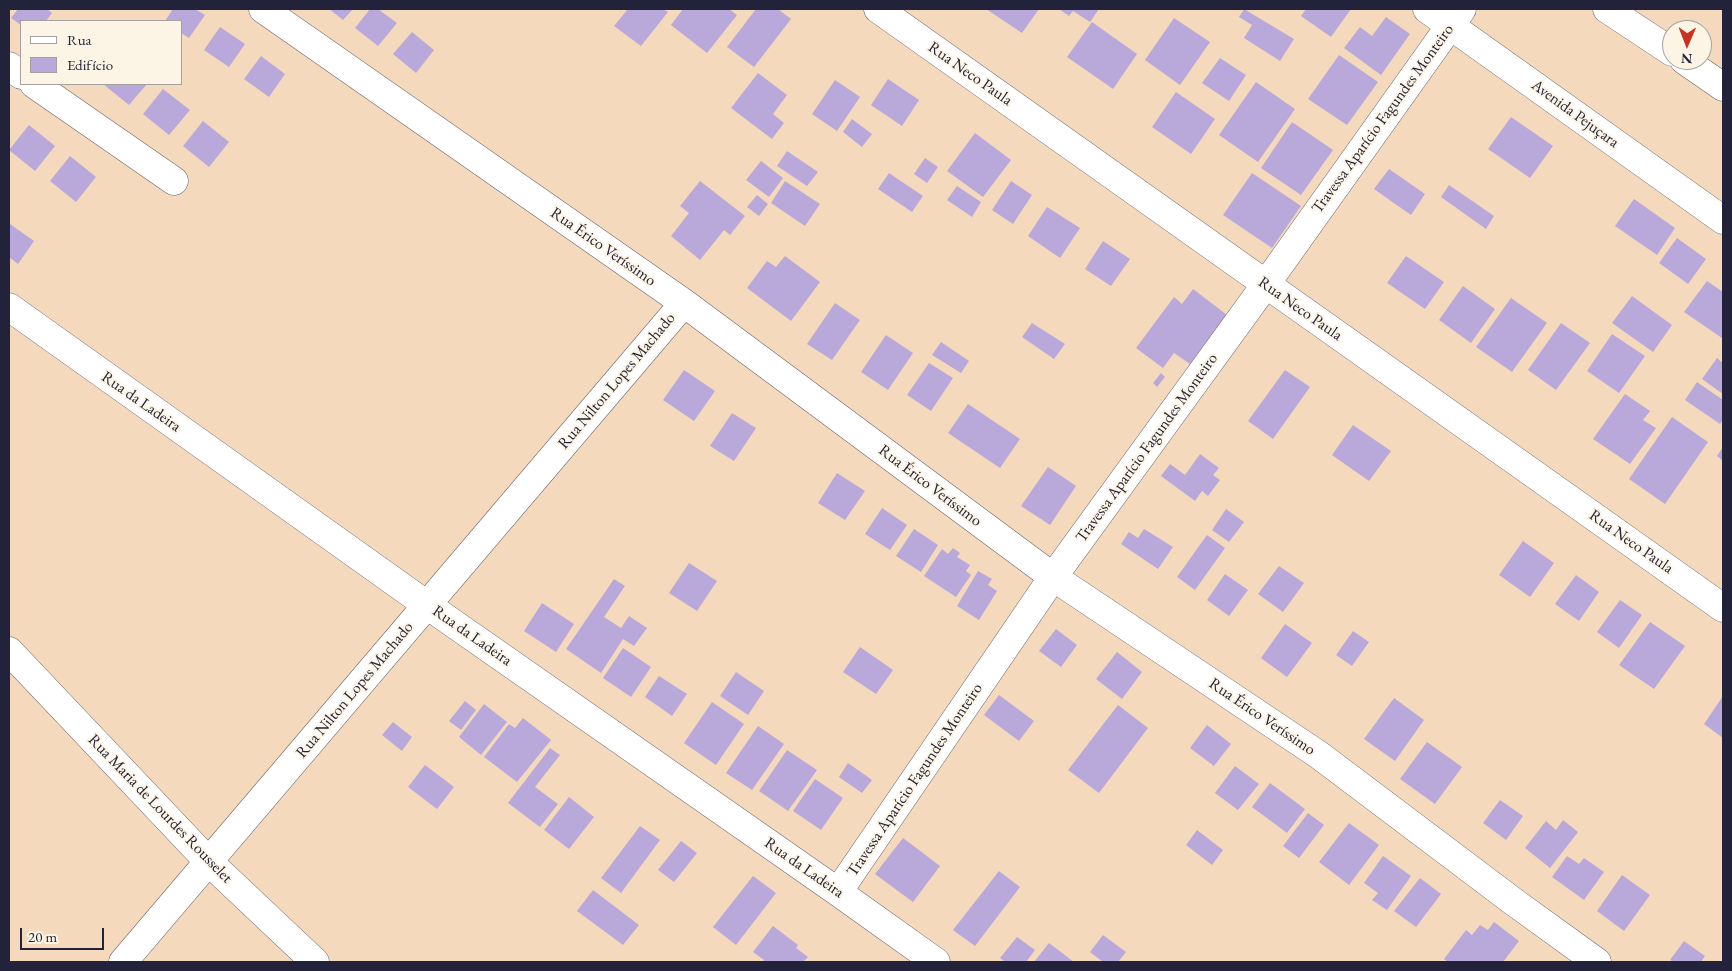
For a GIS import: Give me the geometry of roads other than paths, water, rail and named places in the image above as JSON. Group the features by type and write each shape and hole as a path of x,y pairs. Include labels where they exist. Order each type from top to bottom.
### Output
{"street":[{"name":"Rua Érico Veríssimo","path":"263,9 684,303 1053,577 1319,755 1597,962"},
{"name":"Rua Neco Paula","path":"878,9 1723,608"},
{"name":"Avenida Pejuçara","path":"1427,9 1456,17 1723,220"},
{"path":"1607,9 1662,45"},
{"name":"Travessa Aparício Fagundes Monteiro","path":"838,892 1053,577 1266,284 1456,17"},
{"path":"9,66 20,74"},
{"path":"1699,70 1723,86"},
{"path":"35,85 174,181"},
{"name":"Rua Nilton Lopes Machado","path":"123,962 684,303"},
{"name":"Rua da Ladeira","path":"9,307 427,605 936,962"},
{"name":"Rua Maria de Lourdes Rousselet","path":"9,651 208,862 315,962"}]}
